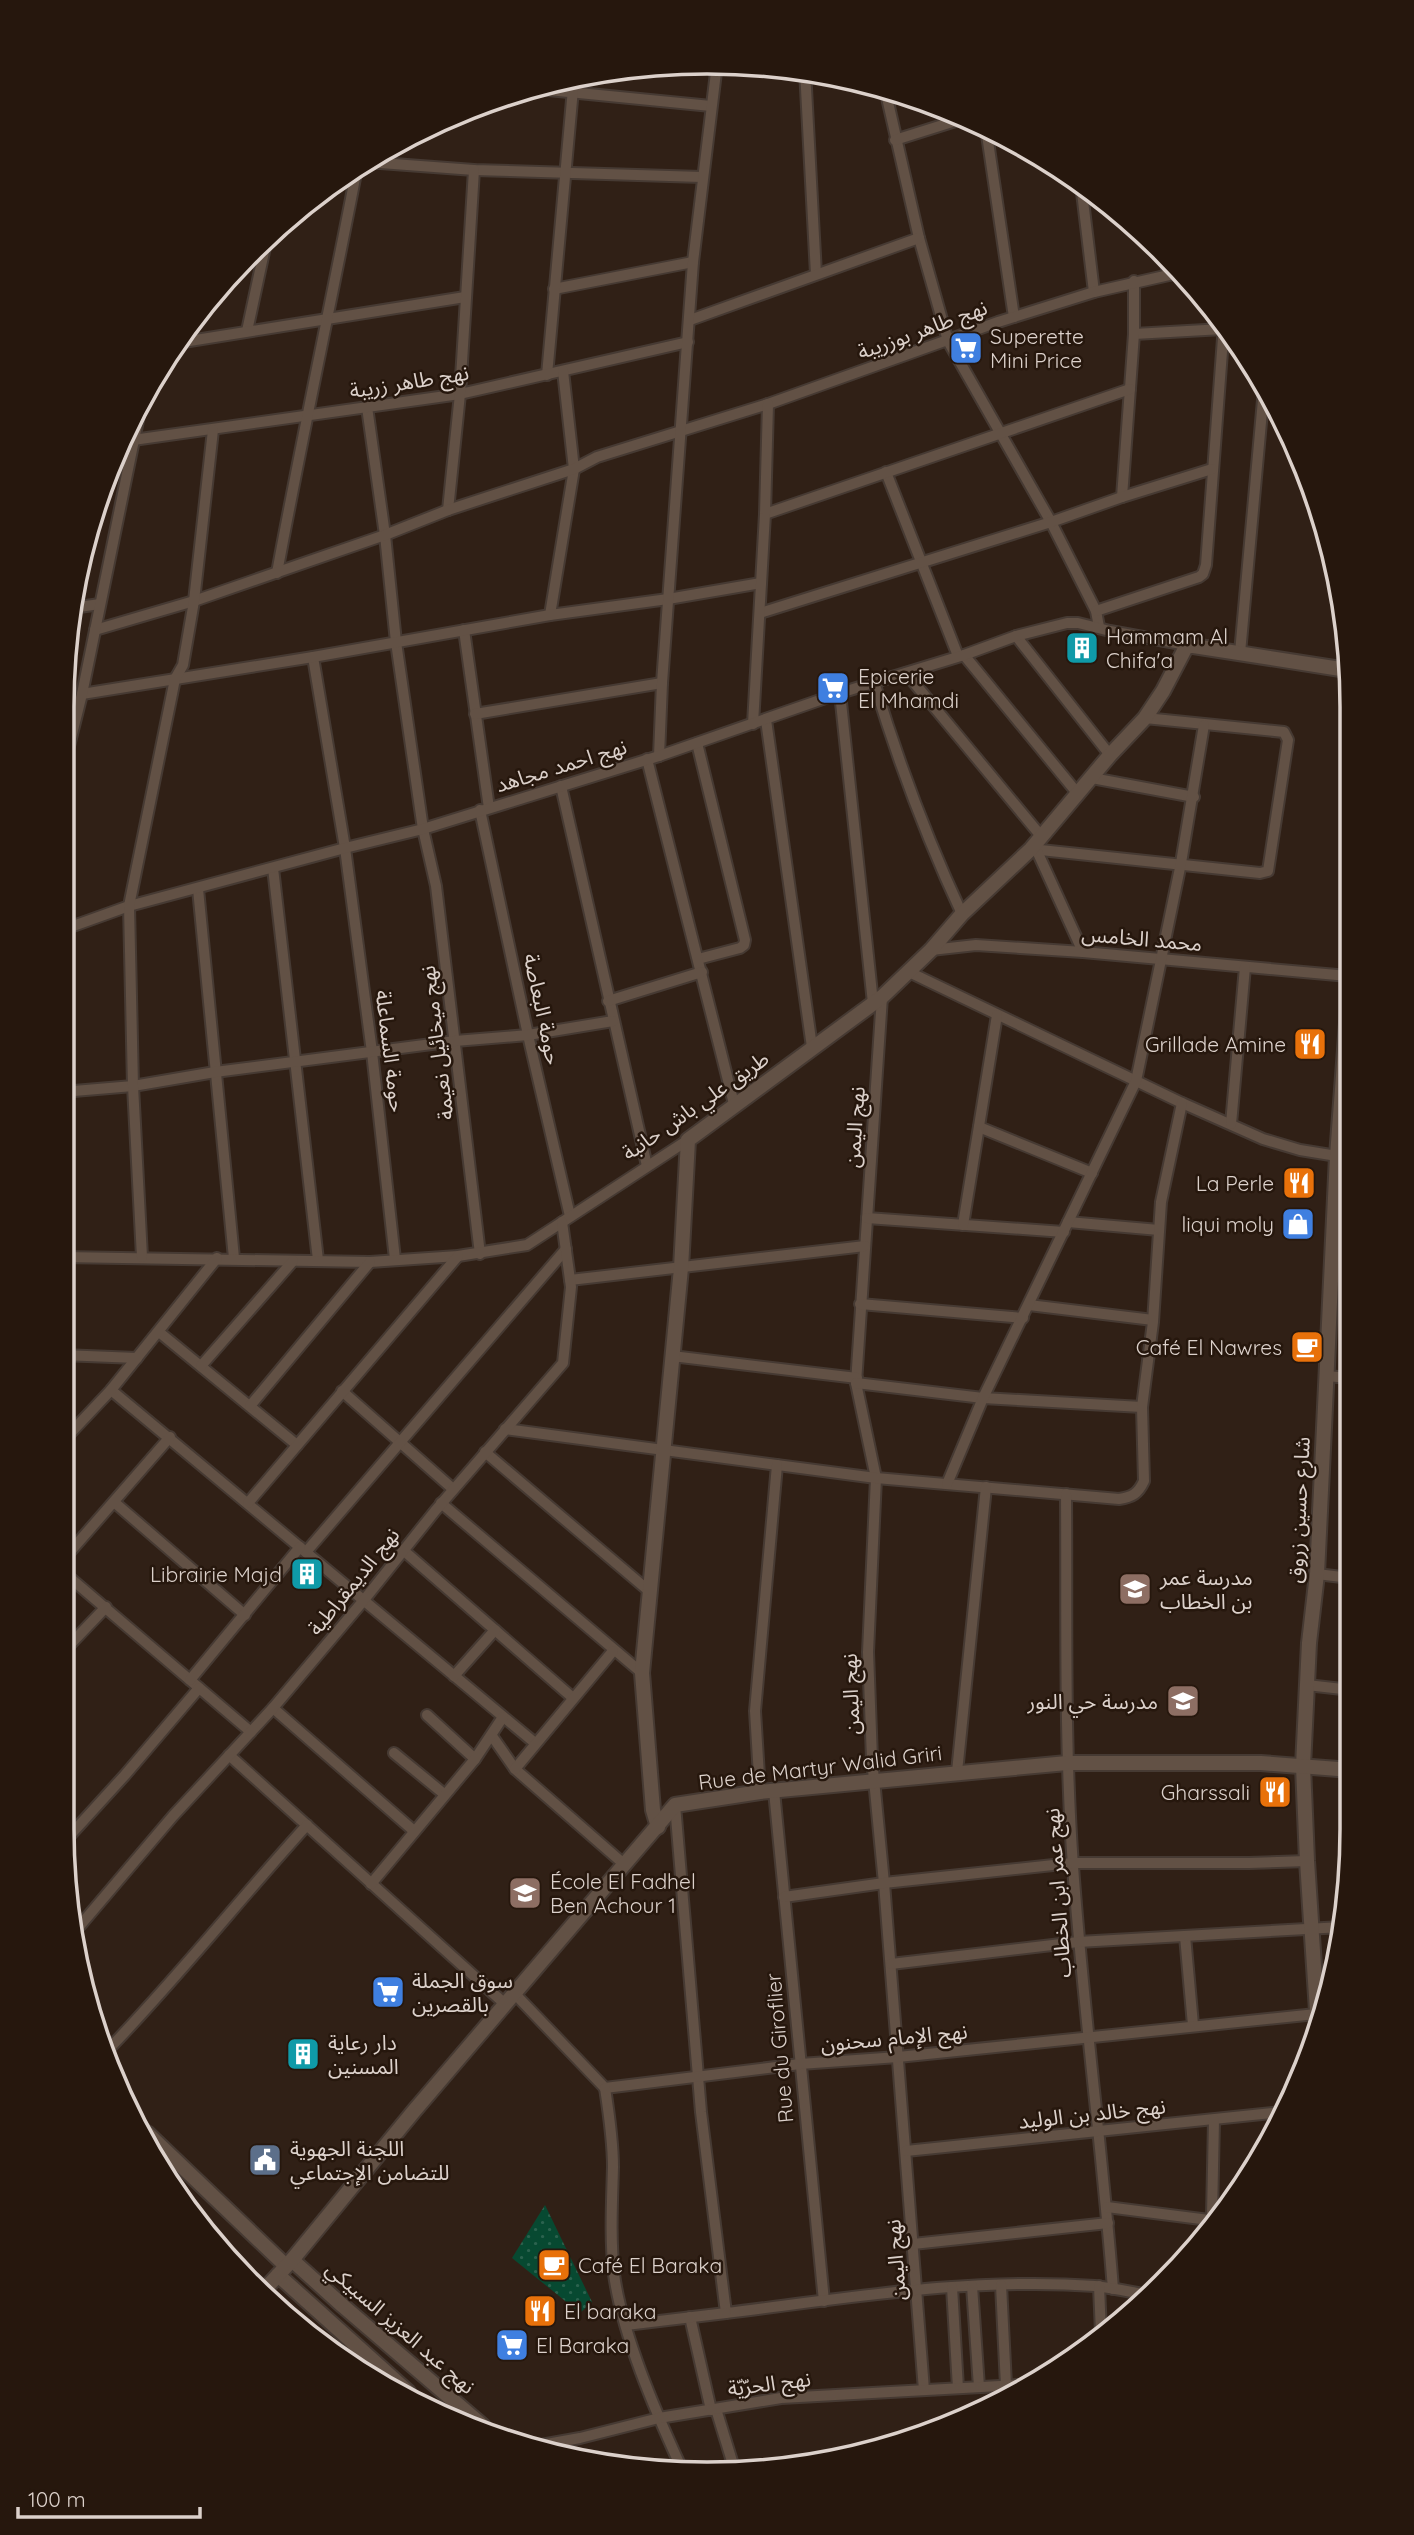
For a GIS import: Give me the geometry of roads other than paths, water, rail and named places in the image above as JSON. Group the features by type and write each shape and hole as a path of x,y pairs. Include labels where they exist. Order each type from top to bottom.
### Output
{"street":[{"path":"716,74 694,262 662,683 653,757 734,1104"},
{"path":"806,82 816,274"},
{"path":"547,376 573,88"},
{"path":"561,91 711,106"},
{"path":"887,100 919,238 948,341 1051,522 1096,611 1099,627 1187,645 1339,669"},
{"path":"895,140 950,123"},
{"path":"988,139 1014,317"},
{"path":"382,163 474,170 702,177"},
{"path":"448,510 460,394 474,170"},
{"path":"277,573 305,417 328,318 355,180"},
{"path":"1083,197 1094,292"},
{"path":"690,320 919,238"},
{"path":"247,331 263,255"},
{"path":"554,289 694,262"},
{"name":"نهج طاهر بوزريبة","path":"95,630 277,573 629,446 768,404 1014,317 1134,281 1170,275"},
{"path":"1122,497 1134,334 1134,281"},
{"path":"190,341 465,297"},
{"path":"1134,334 1215,328"},
{"path":"1096,611 1199,577 1203,573 1206,565 1223,340"},
{"name":"نهج طاهر زريبة","path":"133,440 460,394 688,342"},
{"path":"550,615 574,468 563,371"},
{"path":"765,514 1130,389"},
{"path":"1240,653 1263,403"},
{"path":"753,724 765,514 768,404"},
{"name":"نهج ميخائيل نعيمة","path":"367,407 385,535 396,642 424,829 436,886 481,1254"},
{"path":"142,1257 133,1086 129,906 175,679 183,665 194,601 213,430"},
{"path":"74,726 133,441"},
{"path":"760,613 1212,469"},
{"path":"887,472 961,655 1077,794"},
{"path":"82,694 550,615 761,583"},
{"path":"82,607 100,604"},
{"name":"نهج احمد مجاهد","path":"74,926 129,906 424,829 697,743 1016,636 1067,623 1099,627"},
{"name":"حومة البعاصة","path":"464,630 484,809 566,1219"},
{"path":"1016,636 1110,755"},
{"name":"طريق علي باش حانبة","path":"74,1257 370,1262 481,1254 527,1245 688,1140 878,1000 909,972 962,914 1034,850 1041,836 1145,718 1163,691 1187,645"},
{"name":"حومة السماعلة","path":"313,657 345,848 372,1052 395,1259"},
{"path":"906,673 1041,836"},
{"path":"874,682 892,740 941,868 962,914"},
{"path":"475,714 662,683"},
{"name":"نهج اليمن","path":"840,693 878,1000 857,1380 876,1478 867,1652 874,1780 924,2390"},
{"path":"1034,850 1260,873 1270,868 1287,735 1278,730 1145,718"},
{"path":"766,720 812,1047"},
{"path":"947,1484 983,1398 1136,1082 1194,797 1203,725"},
{"path":"697,743 745,940 740,948 698,959"},
{"path":"1092,778 1194,797"},
{"path":"561,786 647,1166"},
{"path":"1034,850 1083,952"},
{"path":"273,868 318,1260"},
{"path":"198,889 234,1258"},
{"name":"محمد الخامس","path":"931,950 976,945 1340,975"},
{"path":"1231,1124 1245,967"},
{"path":"608,1001 702,972"},
{"path":"909,972 1136,1082 1264,1139 1300,1150 1337,1156"},
{"path":"963,1225 997,1015"},
{"path":"74,1091 133,1086 215,1072 455,1041 528,1035 613,1021"},
{"path":"505,1429 876,1478 1119,1499 1131,1497 1140,1491 1144,1482 1142,1408 1153,1320 1161,1202 1182,1103"},
{"name":"شارع حسين زروق","path":"1340,1116 1337,1156 1340,1195"},
{"path":"979,1127 1092,1173"},
{"path":"658,1827 653,1811 642,1673 681,1268 688,1140"},
{"path":"867,1218 963,1225 1159,1230"},
{"name":"نهج الديمقراطية","path":"81,1924 173,1816 273,1708 453,1489 563,1363 570,1280 566,1219"},
{"name":"شارع حسين زروق","path":"1316,2003 1303,1766 1317,1574 1326,1376 1340,1240"},
{"path":"570,1280 865,1246"},
{"path":"74,1831 125,1775 245,1615 357,1495 398,1443 566,1249"},
{"path":"248,1503 458,1256"},
{"path":"74,1429 111,1390 217,1258"},
{"path":"201,1366 293,1261"},
{"path":"250,1406 370,1262"},
{"path":"860,1304 1023,1318"},
{"path":"1029,1306 1153,1320"},
{"path":"159,1332 297,1445"},
{"path":"74,1355 137,1358"},
{"path":"672,1356 983,1398 1142,1408"},
{"path":"1326,1376 1340,1377"},
{"path":"111,1390 535,1743"},
{"path":"342,1391 453,1489"},
{"path":"74,1547 170,1437"},
{"path":"485,1452 649,1591"},
{"name":"Rue du Giroflier","path":"777,1465 755,1711 784,1897 824,2301"},
{"path":"957,1772 986,1487"},
{"name":"نهج عمر ابن الخطاب","path":"1066,1494 1067,1763 1072,1863 1078,1942 1100,2131 1112,2289"},
{"path":"114,1502 245,1615"},
{"path":"442,1503 642,1673"},
{"path":"403,1550 573,1698"},
{"path":"1317,1574 1340,1577"},
{"path":"74,1581 251,1732"},
{"path":"74,1640 106,1607"},
{"path":"454,1676 495,1630"},
{"path":"515,1769 613,1651"},
{"path":"1307,1685 1340,1689"},
{"path":"273,1708 414,1831"},
{"path":"427,1715 475,1759"},
{"path":"371,1884 475,1759 503,1717"},
{"path":"492,1736 515,1769 625,1865"},
{"path":"394,1753 444,1794"},
{"path":"229,1755 371,1884 510,1999 605,2088 612,2139 611,2235 614,2272 626,2325 659,2418 678,2461"},
{"name":"Rue de Martyr Walid Griri","path":"269,2285 675,1805 767,1791 1067,1763 1261,1763 1340,1769"},
{"path":"675,1805 706,2161 726,2313"},
{"path":"112,2046 148,2009 245,1893 307,1825"},
{"path":"784,1897 884,1883 1072,1863 1307,1861"},
{"path":"891,1964 1078,1942 1332,1928"},
{"path":"1185,1936 1192,2025"},
{"name":"نهج الإمام سحنون","path":"605,2088 800,2064 898,2057 1192,2025 1311,2020"},
{"name":"نهج خالد بن الوليد","path":"906,2151 1271,2115"},
{"path":"1211,2212 1214,2120"},
{"name":"نهج عبد العزيز السبيكي","path":"157,2142 397,2380"},
{"path":"1107,2207 1207,2218"},
{"path":"914,2244 1108,2223"},
{"name":"نهج عبد العزيز السبيكي","path":"285,2267 469,2414"},
{"path":"626,2325 917,2289 1001,2284 1099,2286 1137,2293"},
{"path":"1001,2284 1012,2383"},
{"path":"972,2286 979,2387"},
{"path":"1099,2286 1101,2325"},
{"path":"952,2287 958,2388"},
{"path":"690,2317 713,2409 731,2461"},
{"name":"نهج الحرّيّة","path":"555,2443 659,2418 781,2398 1008,2385"}],"place":[{"name":"Superette Mini Price","path":"966,348"},
{"name":"Hammam Al Chifa'a","path":"1082,648"},
{"name":"Epicerie El Mhamdi","path":"833,688"},
{"name":"Grillade Amine","path":"1310,1044"},
{"name":"La Perle","path":"1299,1183"},
{"name":"liqui moly","path":"1298,1224"},
{"name":"Café El Nawres","path":"1307,1347"},
{"name":"Librairie Majd","path":"307,1574"},
{"name":"مدرسة عمر بن الخطاب","path":"1135,1589"},
{"name":"مدرسة حي النور","path":"1183,1701"},
{"name":"Gharssali","path":"1275,1792"},
{"name":"École El Fadhel Ben Achour 1","path":"525,1893"},
{"name":"سوق الجملة بالقصرين","path":"388,1992"},
{"name":"دار رعاية المسنين","path":"303,2054"},
{"name":"اللجنة الجهوية للتضامن الإجتماعي","path":"265,2160"},
{"name":"Café El Baraka","path":"554,2265"},
{"name":"El baraka","path":"540,2311"},
{"name":"El Baraka","path":"512,2345"}]}
